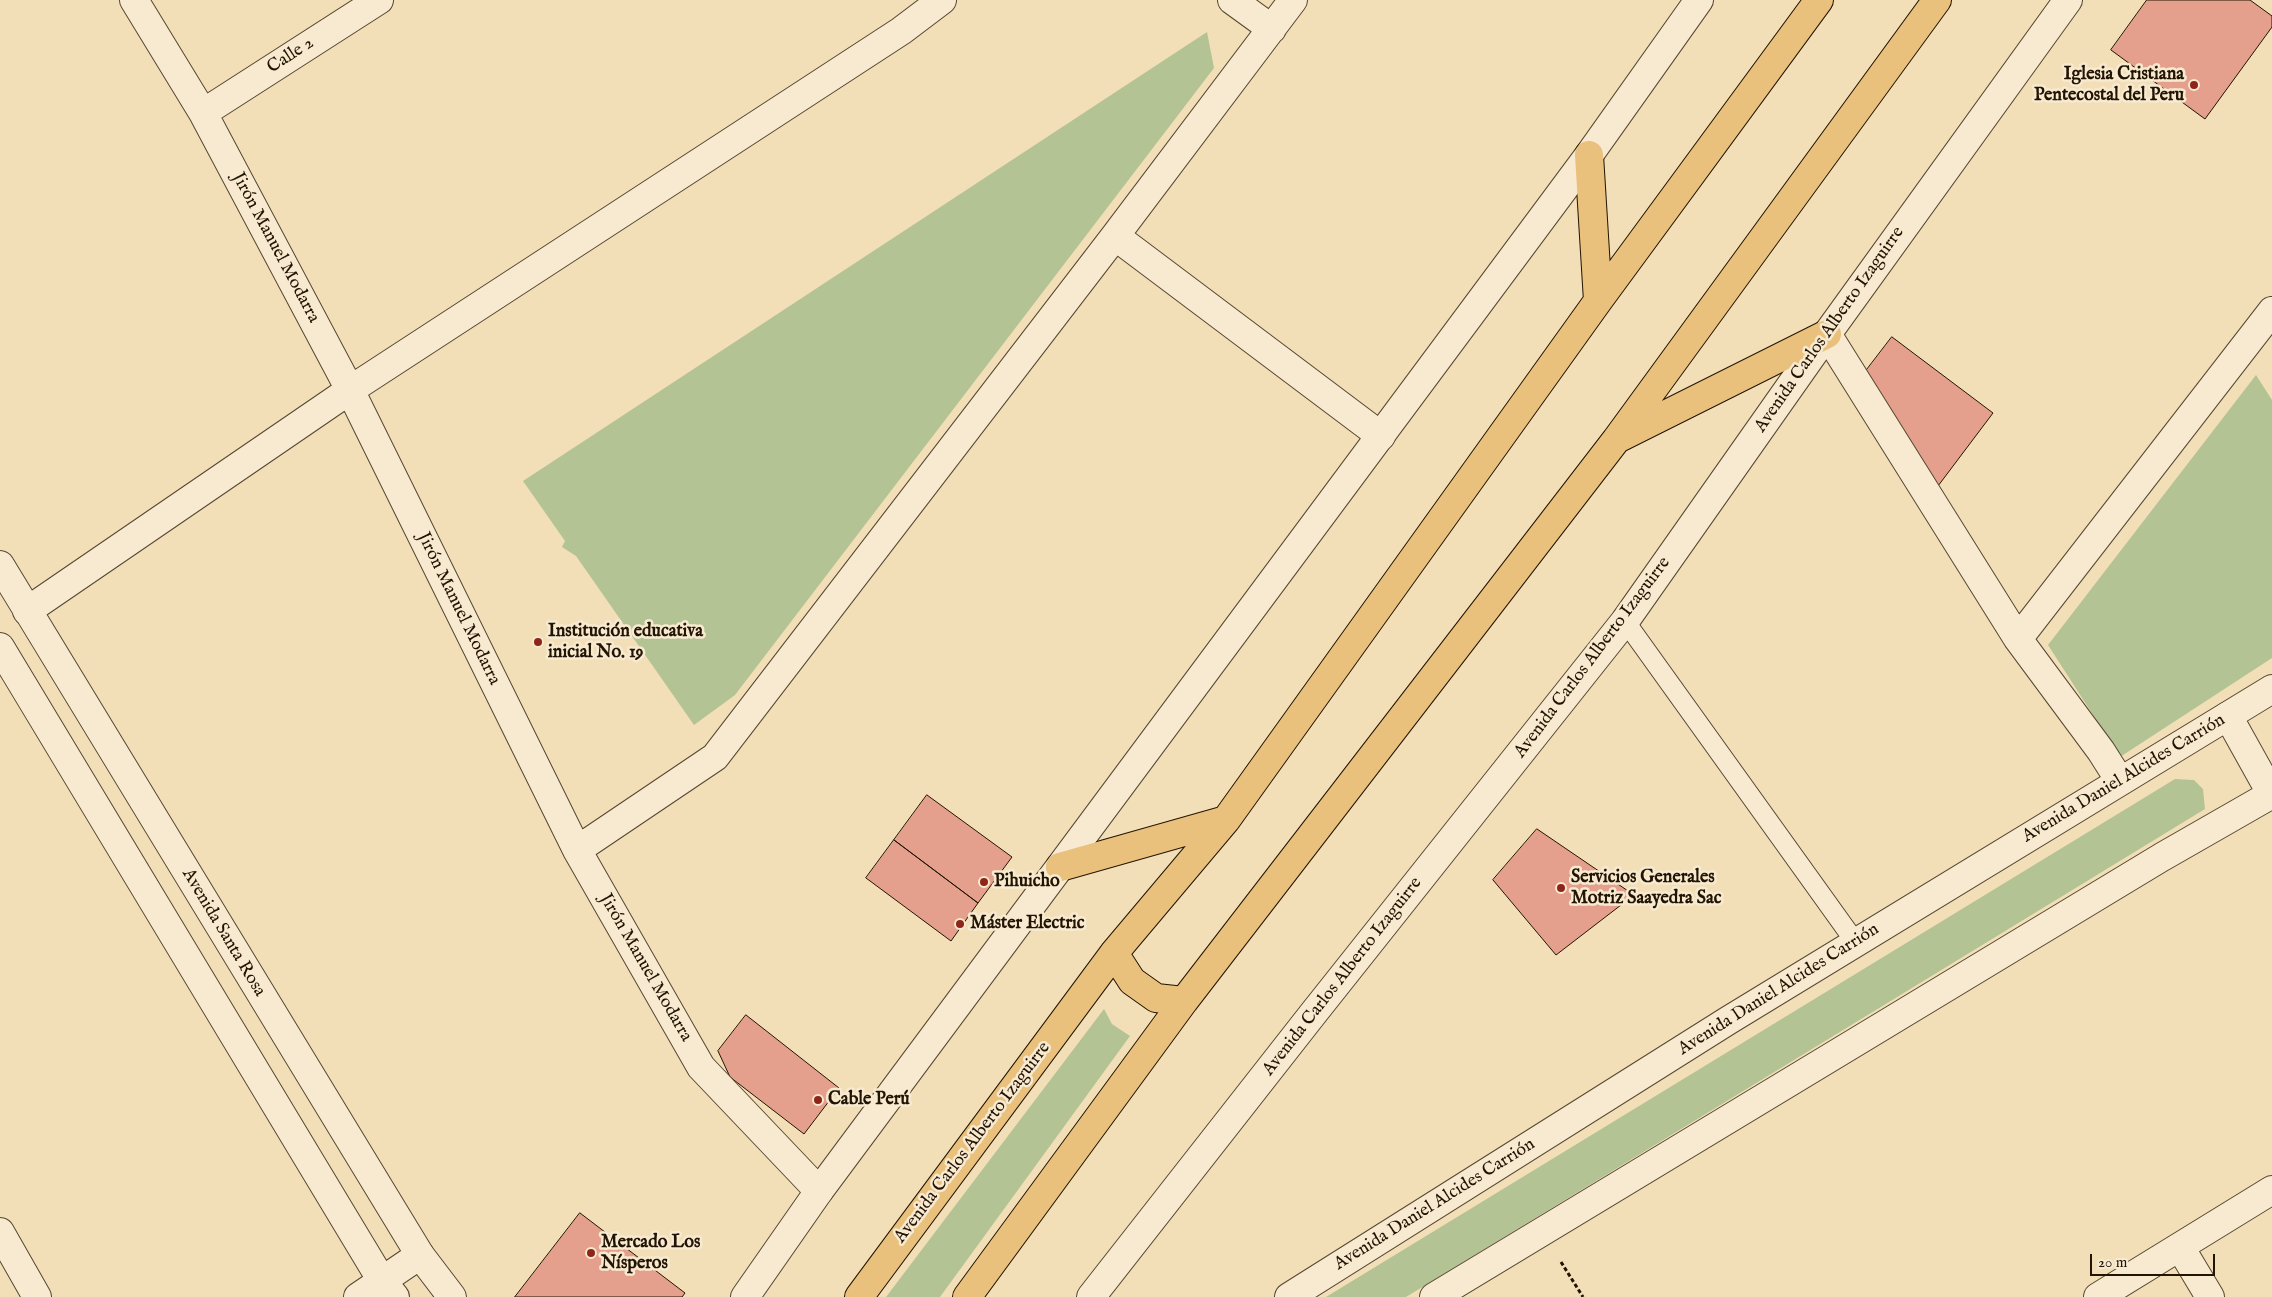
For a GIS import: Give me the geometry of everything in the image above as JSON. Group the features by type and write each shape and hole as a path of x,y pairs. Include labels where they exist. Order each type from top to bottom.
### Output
{"main road":[{"name":"Avenida Carlos Alberto Izaguirre","path":"859,1297 1114,953 1226,820 1598,301 1819,0"},
{"path":"967,1297 1184,1001 1616,440 1937,0"},
{"path":"1590,154 1598,301"},
{"path":"1616,440 1827,334"},
{"path":"1060,868 1226,820"},
{"path":"1114,953 1132,981 1156,998 1184,1001"}],"street":[{"name":"Jirón Manuel Modarra","path":"134,0 203,113 350,390 577,850 701,1066 819,1191"},
{"name":"Calle 2","path":"203,113 379,0"},
{"path":"27,611 350,390 900,32 942,0"},
{"path":"1232,0 1272,29"},
{"path":"577,850 715,757 1115,236 1293,0"},
{"path":"744,1297 819,1191 1590,154 1699,0"},
{"name":"Avenida Carlos Alberto Izaguirre","path":"1102,1292 1625,621 1827,334 2068,0"},
{"path":"1115,236 1381,436"},
{"path":"2018,639 2272,311"},
{"path":"1827,334 2018,639 2101,751 2120,781"},
{"name":"Avenida Santa Rosa","path":"0,565 420,1255 452,1297"},
{"path":"0,647 389,1289"},
{"name":"Avenida Daniel Alcides Carrión","path":"1289,1297 1729,1020 2272,689"},
{"path":"1434,1297 2162,857 2272,795 2228,716"},
{"path":"2098,1297 2272,1190"},
{"path":"0,1232 37,1297"},
{"path":"2180,1247 2210,1297"},
{"path":"358,1297 389,1289 420,1255"}],"lane":[{"path":"1625,621 1856,943"}],"green space":[{"path":"1207,32 1214,68 735,695 694,725 576,556 562,547 565,541 523,481"},
{"path":"2256,375 2272,400 2272,658 2120,757 2048,645"},
{"path":"2175,779 2194,780 2203,789 2205,809 1406,1297 1326,1297"},
{"path":"1104,1009 1112,1024 1130,1036 940,1297 886,1297"}],"building":[{"name":"Iglesia Cristiana Pentecostal del Peru","path":"2147,0 2250,0 2272,16 2272,27 2205,119 2111,50"},
{"path":"1892,337 1993,413 1938,486 1862,376"},
{"path":"927,795 1012,857 978,903 894,840"},
{"name":"Servicios Generales Motriz Saayedra Sac","path":"1537,829 1634,895 1556,955 1493,880"},
{"path":"894,840 978,903 951,941 866,878"},
{"path":"746,1015 839,1088 804,1134 730,1077 718,1051"},
{"name":"Mercado Los Nísperos","path":"580,1213 685,1293 682,1297 515,1297"}],"place":[{"name":"Iglesia Cristiana Pentecostal del Peru","path":"2194,85"},
{"name":"Institución educativa inicial No. 19","path":"538,642"},
{"name":"Pihuicho","path":"984,882"},
{"name":"Servicios Generales Motriz Saayedra Sac","path":"1561,888"},
{"name":"Máster Electric","path":"960,924"},
{"name":"Cable Perú","path":"818,1100"},
{"name":"Mercado Los Nísperos","path":"591,1253"}]}
